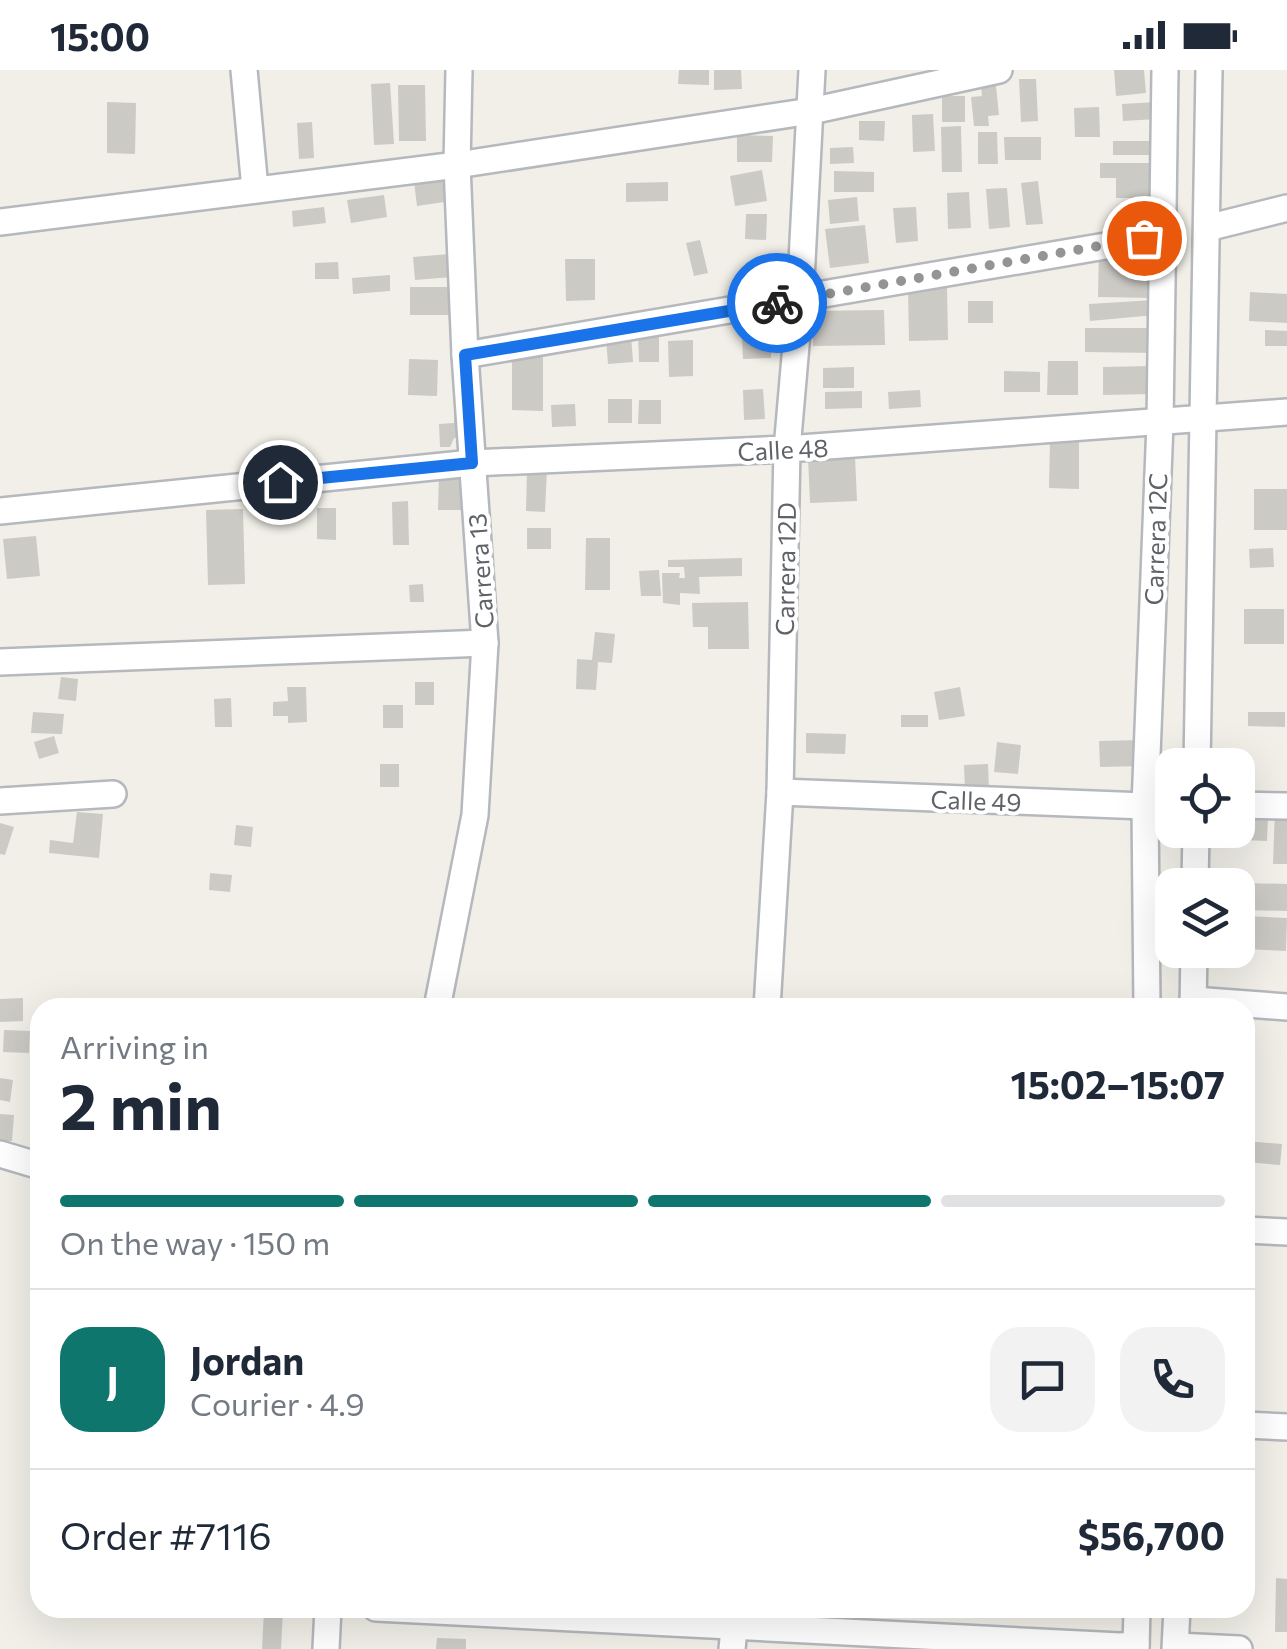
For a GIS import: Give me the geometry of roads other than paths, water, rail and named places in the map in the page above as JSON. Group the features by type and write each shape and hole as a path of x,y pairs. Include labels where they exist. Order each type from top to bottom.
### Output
{"street":[{"path":"244,70 255,190"},
{"name":"Carrera 13","path":"438,998 475,815 485,643 465,355 457,165 458,70"},
{"name":"Carrera 12D","path":"768,998 780,792 787,449 800,300 812,70"},
{"path":"0,222 457,165 811,111 999,70"},
{"name":"Carrera 12C","path":"1147,998 1145,806 1160,423 1165,70"},
{"name":"Carrera 12C","path":"1196,748 1209,70"},
{"path":"1207,228 1287,208"},
{"path":"465,355 800,300 1164,233"},
{"name":"Calle 48","path":"0,511 472,463 787,449 1287,412"},
{"path":"0,662 485,643"},
{"name":"Calle 49","path":"780,792 1155,806"},
{"path":"0,802 113,794"},
{"path":"1255,805 1287,806"},
{"path":"1193,998 1194,968"},
{"path":"1255,1006 1287,1007"},
{"path":"0,1154 30,1163"},
{"path":"1255,1230 1287,1232"},
{"path":"1255,1425 1287,1427"},
{"path":"326,1649 328,1618"},
{"path":"555,1618 1136,1647 1137,1618"},
{"path":"1176,1618 1176,1648 1239,1649"}]}
